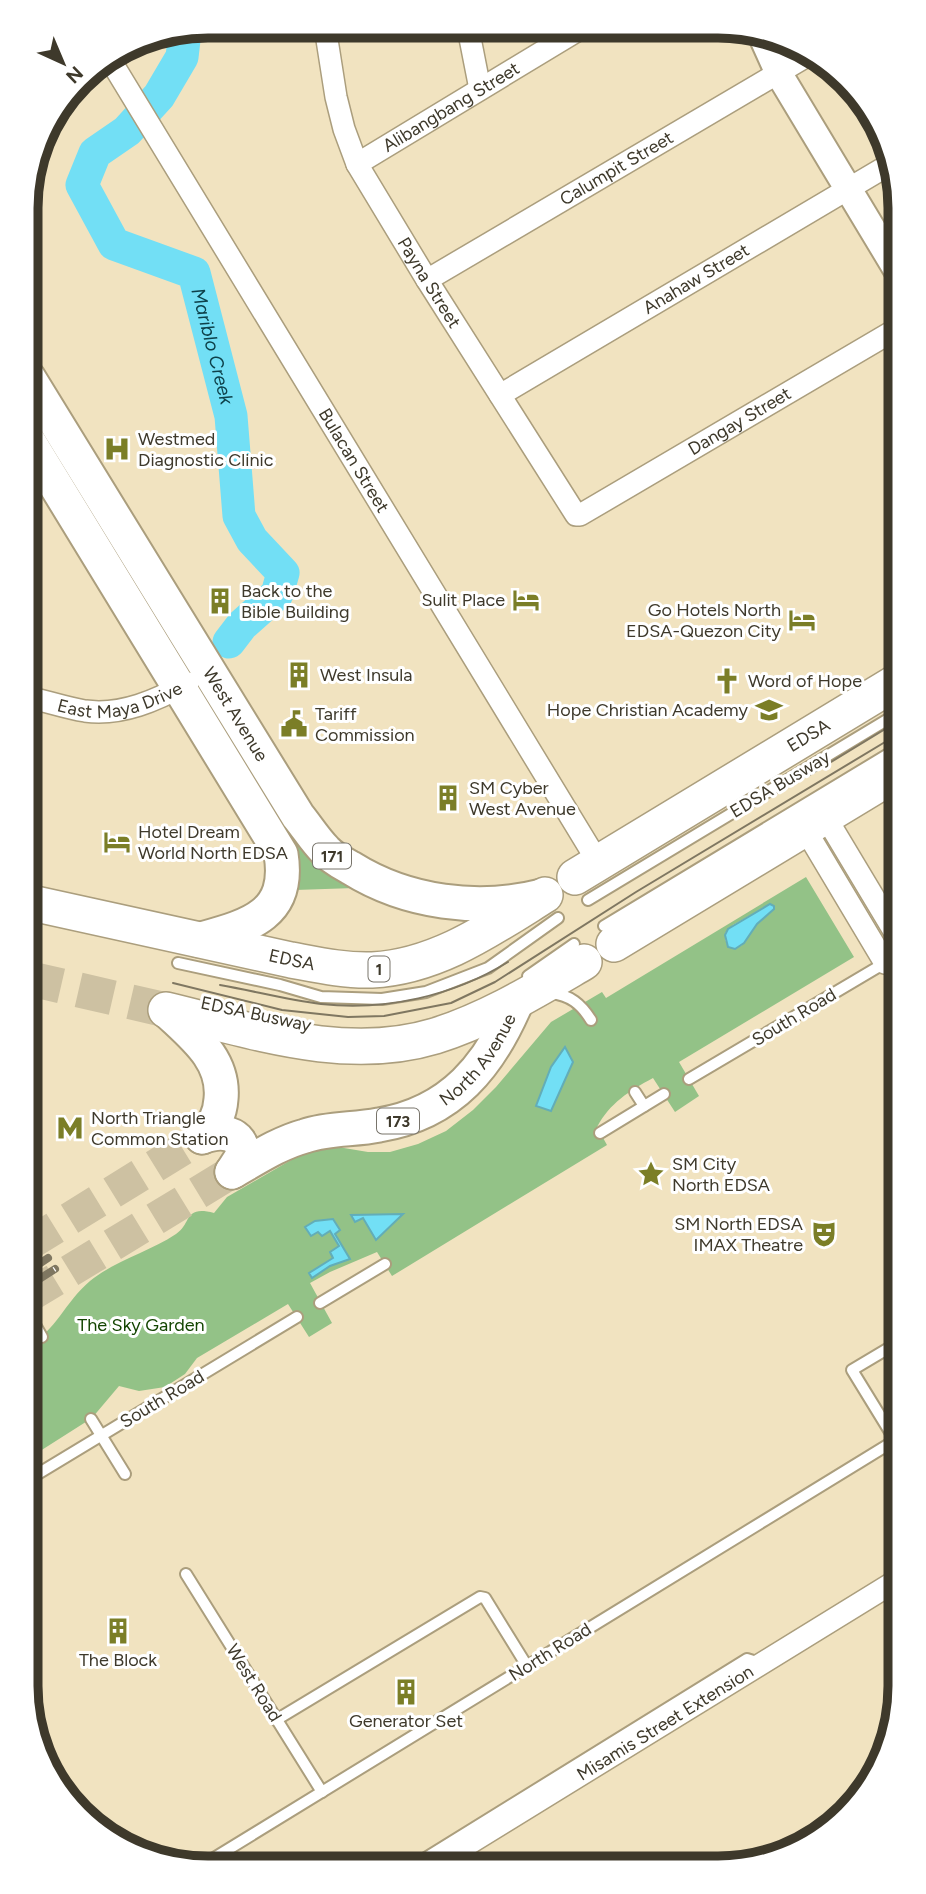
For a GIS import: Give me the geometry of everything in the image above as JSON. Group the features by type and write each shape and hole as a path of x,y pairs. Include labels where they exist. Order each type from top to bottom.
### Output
{"highway":[{"name":"EDSA","path":"587,880 888,688"},
{"path":"818,819 834,800 888,768"},
{"path":"609,935 888,778"},
{"name":"EDSA","path":"39,906 188,951 372,970 417,963 551,907"},
{"path":"166,1010 292,1039 356,1047 394,1044 436,1035 492,1014 579,953"}],"main road":[{"name":"West Avenue","path":"39,395 298,816 326,852 387,887 445,901 551,907"},
{"name":"West Avenue","path":"39,459 281,854 281,890 267,912 240,929 188,951"},
{"name":"North Avenue","path":"166,1010 204,1047 219,1071 222,1090 220,1106 215,1122 202,1137 216,1132 227,1133 238,1139 243,1155 232,1172 301,1136 381,1125 412,1116 441,1101 478,1070 489,1057 521,992"}],"street":[{"name":"Payna Street","path":"326,38 336,97 357,164 574,512 580,515"},
{"path":"470,38 480,89"},
{"name":"Alibangbang Street","path":"357,164 565,38"},
{"path":"767,46 779,74 888,255"},
{"name":"Calumpit Street","path":"427,280 800,60"},
{"name":"Bulacan Street","path":"114,67 587,880"},
{"name":"Anahaw Street","path":"500,395 882,169"},
{"name":"Dangay Street","path":"580,515 888,334"},
{"name":"East Maya Drive","path":"39,700 85,711 118,711 153,701 208,671"},
{"path":"818,819 888,922"},
{"path":"818,819 888,950"},
{"name":"Misamis Street Extension","path":"451,1856 596,1774 887,1590"}],"lane":[{"name":"EDSA Busway","path":"587,880 888,719"},
{"name":"EDSA Busway","path":"609,935 888,755"},
{"name":"South Road","path":"689,1079 887,961"},
{"path":"521,992 565,996 580,1005 591,1020"},
{"path":"635,1091 644,1106"},
{"path":"600,1133 664,1094"},
{"path":"320,1303 385,1264"},
{"name":"South Road","path":"38,1474 297,1317"},
{"path":"38,1330 42,1337"},
{"path":"887,1349 852,1370 887,1424"},
{"path":"91,1419 125,1474"},
{"name":"North Road","path":"217,1856 887,1445"},
{"name":"West Road","path":"186,1574 322,1792"},
{"path":"276,1720 480,1597 485,1598 527,1666"},
{"path":"429,1856 747,1659 768,1664"}],"green space":[{"path":"301,841 355,888 295,890 299,867 291,843"},
{"name":"The Sky Garden","path":"806,877 854,957 679,1062 699,1096 675,1112 653,1078 621,1098 602,1119 597,1127 607,1145 392,1276 377,1252 310,1283 332,1323 309,1337 288,1304 197,1358 185,1374 165,1387 139,1391 119,1386 92,1418 38,1452 38,1339 90,1281 111,1267 176,1234 193,1213 214,1213 227,1197 310,1149 332,1146 368,1152 390,1152 418,1144 446,1131 496,1087 551,1022 602,992 606,998","holes":["770,904 774,909 757,924 741,946 728,947 725,933 733,925","573,1062 551,1111 536,1106 551,1067"]}],"water":[{"path":"770,904 774,909 757,924 744,943 735,949 728,947 725,935 728,929"},
{"path":"565,1047 573,1062 551,1111 536,1106 551,1067"},
{"path":"403,1214 376,1240 363,1218 355,1222 351,1215"},
{"path":"333,1219 340,1230 335,1234 350,1259 330,1266 312,1278 309,1273 333,1258 330,1252 339,1246 330,1231 322,1236 318,1232 311,1236 305,1227 315,1221"}],"waterway":[{"name":"Mariblo Creek","path":"184,40 182,57 159,96 127,131 95,153 82,185 114,244 194,273 231,416 239,516 252,540 283,573 277,594 242,625 229,642"}],"tunnel":[{"path":"38,981 166,1010"},
{"path":"38,1238 202,1137"},
{"path":"38,1290 232,1172"}],"tram line":[{"path":"808,776 888,728"},
{"path":"173,983 282,1010 348,1017 384,1016 451,1003 495,982 636,892 888,740"},
{"path":"220,985 321,1004 370,1005 394,1003 442,992 465,984 508,962"}],"railway":[{"path":"38,1264 48,1258"},
{"path":"38,1280 55,1269"}],"place":[{"name":"Westmed Diagnostic Clinic","path":"117,449"},
{"name":"Sulit Place","path":"526,600"},
{"name":"Back to the Bible Building","path":"220,601"},
{"name":"Go Hotels North EDSA-Quezon City","path":"802,620"},
{"name":"West Insula","path":"299,675"},
{"name":"Word of Hope","path":"727,681"},
{"name":"Hope Christian Academy","path":"769,710"},
{"name":"Tariff Commission","path":"294,724"},
{"name":"SM Cyber West Avenue","path":"448,798"},
{"name":"Hotel Dream World North EDSA","path":"117,842"},
{"name":"North Triangle Common Station","path":"70,1128"},
{"name":"SM City North EDSA","path":"651,1174"},
{"name":"SM North EDSA IMAX Theatre","path":"824,1234"},
{"name":"The Block","path":"118,1631"},
{"name":"Generator Set","path":"406,1692"}]}
